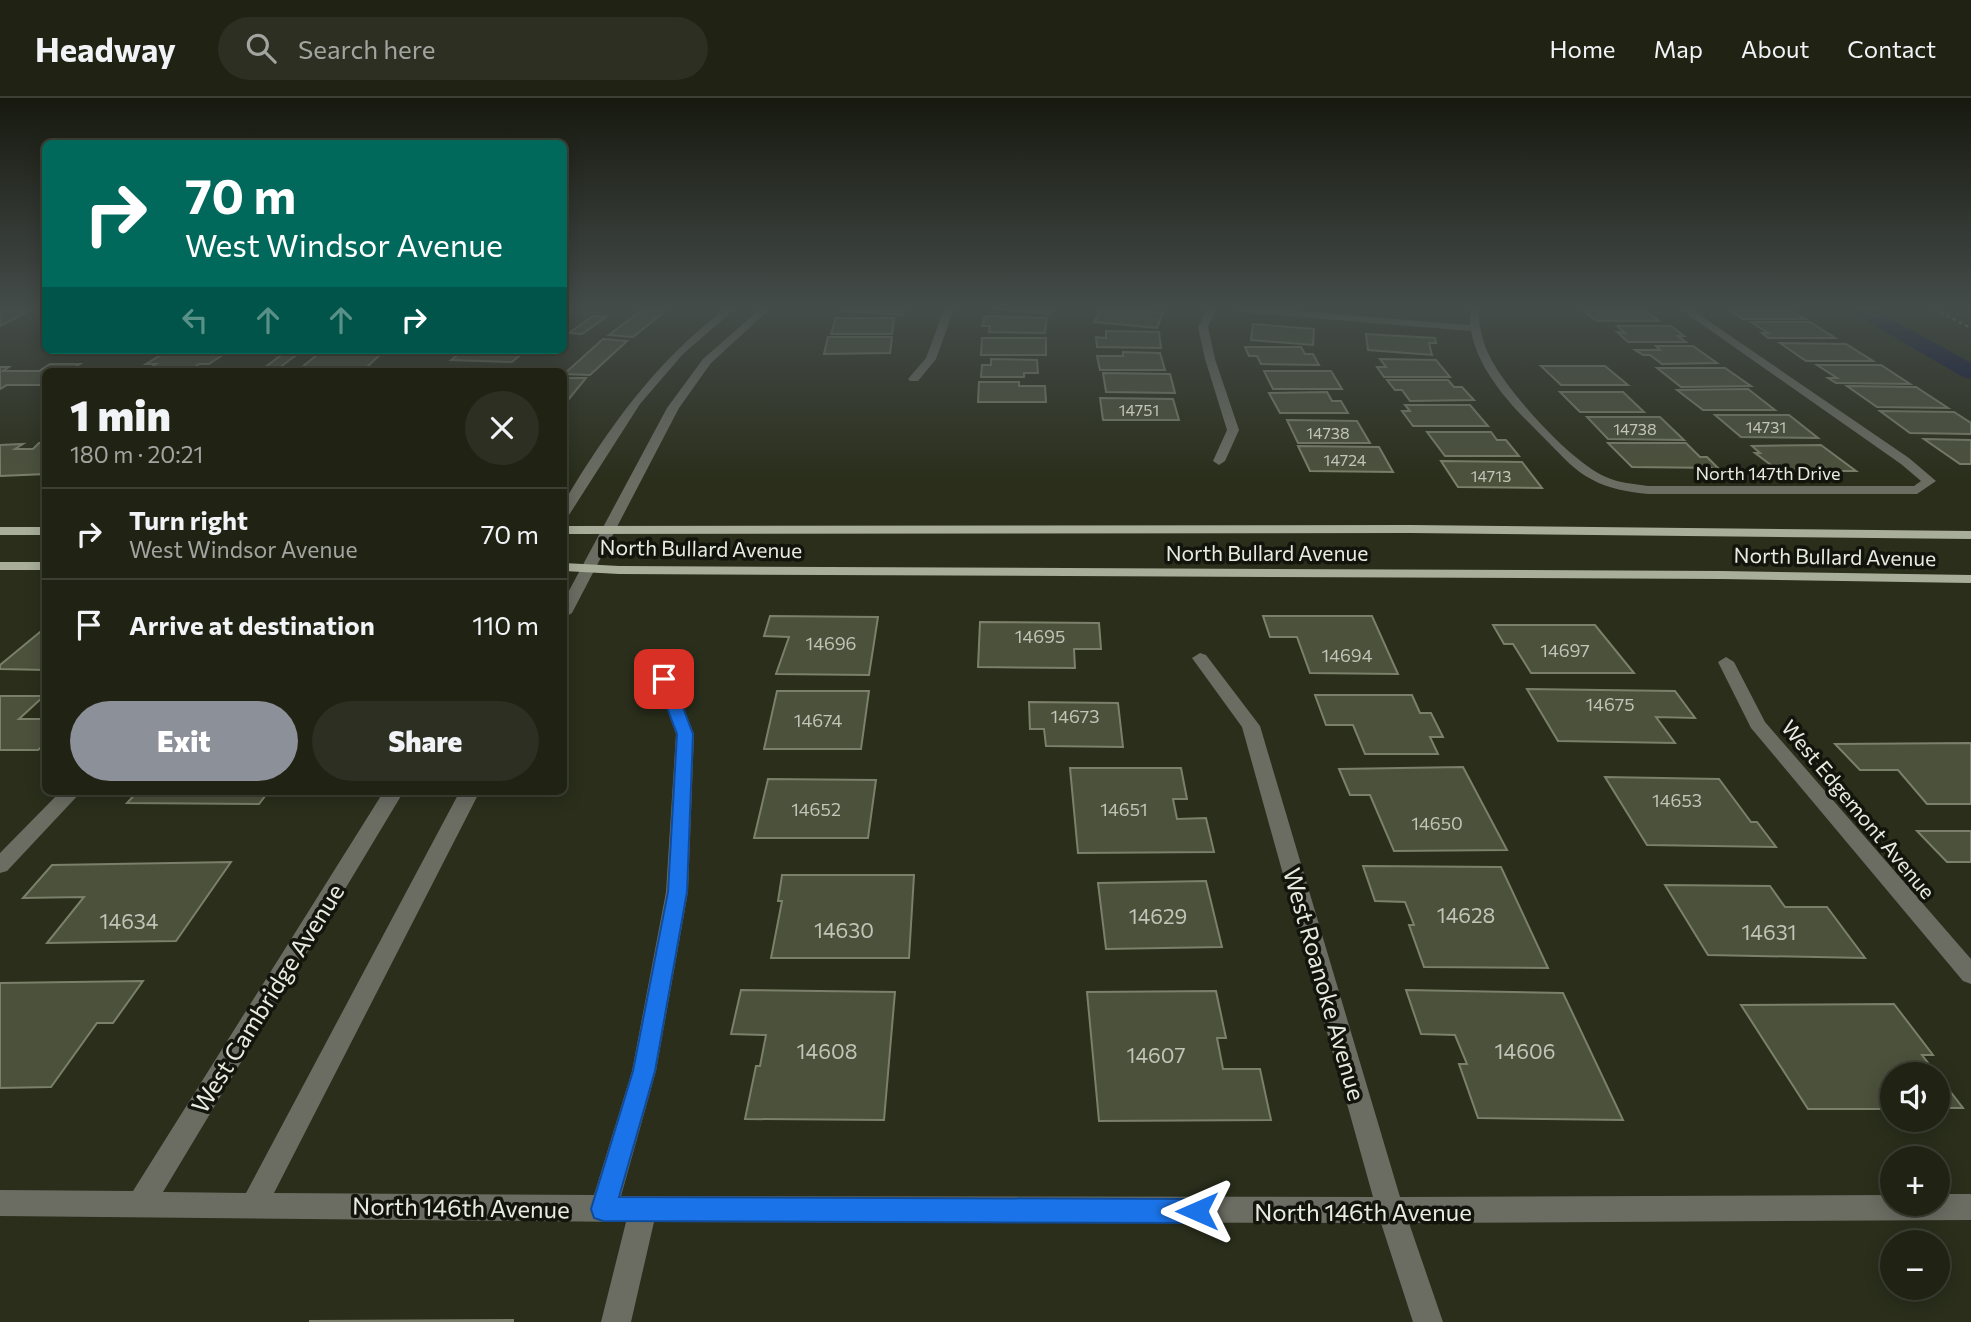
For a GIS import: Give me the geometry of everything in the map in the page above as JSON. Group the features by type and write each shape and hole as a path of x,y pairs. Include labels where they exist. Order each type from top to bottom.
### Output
{"main road":[{"name":"North Bullard Avenue","path":"567,530 1410,529 1971,535"},
{"path":"0,531 42,531"},
{"path":"0,566 42,566"},
{"name":"North Bullard Avenue","path":"567,567 633,570 1708,575 1971,579"}],"street":[{"path":"567,507 639,394 666,366"},
{"path":"567,607 678,399 703,366"},
{"path":"914,379 925,366"},
{"path":"1214,366 1233,430 1219,461"},
{"name":"North 147th Drive","path":"1488,366 1497,381 1576,463 1589,475 1605,483 1648,490 1917,490 1929,481 1905,461 1768,366"},
{"name":"West Roanoke Avenue","path":"1200,658 1251,726 1391,1212 1428,1322"},
{"name":"West Edgemont Avenue","path":"1726,662 1757,724 1971,975"},
{"path":"603,1209 644,1071 677,892 685,734 664,679"},
{"path":"0,866 68,795"},
{"name":"West Cambridge Avenue","path":"140,1205 392,795"},
{"path":"254,1205 468,795"},
{"name":"North 146th Avenue","path":"0,1203 1391,1212 1971,1207"},
{"path":"615,1322 643,1209"}],"building":[{"path":"47,366 76,366 73,368 44,368"},
{"path":"153,366 196,366 194,368 150,368"},
{"path":"303,366 368,366 354,368"},
{"path":"573,366 600,366 590,375 567,374"},
{"path":"982,366 1037,366 1038,373 1024,373 1024,377 981,377"},
{"path":"1099,366 1164,366 1165,370 1100,370"},
{"path":"1441,366 1450,377 1384,377 1377,367"},
{"path":"1541,366 1605,366 1628,385 1561,385"},
{"path":"1819,366 1883,366 1910,384 1836,383 1828,378 1837,378"},
{"path":"0,367 9,367 3,371 42,369 42,385 7,385 0,389"},
{"path":"1657,368 1725,368 1751,386 1681,387"},
{"path":"1264,371 1331,371 1342,389 1273,389"},
{"path":"1103,373 1170,374 1175,393 1106,392"},
{"path":"567,378 586,378 567,401"},
{"path":"1387,380 1448,380 1454,387 1462,387 1474,400 1410,401 1402,390 1395,390"},
{"path":"979,382 1019,382 1019,386 1045,386 1046,402 978,402"},
{"path":"1847,386 1916,387 1948,408 1877,407"},
{"path":"1748,389 1775,410 1703,410 1677,390"},
{"path":"1327,392 1332,401 1341,401 1348,413 1280,413 1269,393"},
{"path":"1560,392 1623,392 1644,412 1580,412"},
{"path":"1100,398 1173,399 1179,420 1103,420"},
{"path":"1405,405 1470,405 1488,426 1413,426 1402,411 1410,411"},
{"path":"1880,411 1954,412 1971,423 1971,434 1910,433"},
{"path":"1715,415 1789,415 1818,438 1741,437"},
{"path":"1587,417 1660,417 1684,440 1608,439"},
{"path":"1287,420 1357,421 1370,443 1298,443"},
{"path":"1427,432 1491,432 1497,440 1506,440 1519,456 1445,456"},
{"path":"1924,439 1971,440 1971,464 1960,464"},
{"path":"42,443 42,474 0,476 0,445 23,444 15,449 33,449"},
{"path":"1608,443 1686,443 1700,457 1707,457 1718,468 1632,467"},
{"path":"1821,445 1856,471 1779,471 1755,453 1760,453 1752,446"},
{"path":"1298,446 1379,447 1393,472 1310,471"},
{"path":"1441,461 1522,462 1542,488 1458,487"},
{"path":"770,616 878,617 869,675 776,674 789,637 764,636"},
{"path":"1263,616 1372,616 1398,674 1310,673 1297,637 1270,637"},
{"path":"980,622 1099,623 1101,649 1074,649 1075,668 978,667"},
{"path":"1493,625 1595,625 1634,673 1531,673 1513,644 1504,644"},
{"path":"42,630 42,670 0,669 0,665"},
{"path":"1527,689 1675,691 1695,718 1656,717 1675,743 1558,741"},
{"path":"777,691 869,691 861,749 764,749"},
{"path":"1315,695 1412,695 1420,713 1431,713 1443,737 1430,737 1438,754 1365,754 1353,725 1326,725"},
{"path":"0,696 42,696 19,719 42,719 42,746 38,750 0,750"},
{"path":"1029,702 1118,703 1123,747 1046,746 1044,729 1030,729"},
{"path":"1971,743 1971,804 1927,804 1898,770 1860,770 1835,744"},
{"path":"1463,767 1507,850 1394,851 1370,795 1350,795 1339,769"},
{"path":"1070,768 1181,768 1187,799 1173,799 1177,819 1206,818 1214,852 1078,853"},
{"path":"1605,777 1719,779 1751,822 1757,822 1776,847 1647,845"},
{"path":"768,779 876,780 868,838 754,838"},
{"path":"134,795 266,795 259,804 127,803"},
{"path":"1917,831 1971,831 1971,862 1947,862"},
{"path":"231,862 176,941 47,943 84,897 23,898 52,865"},
{"path":"1363,866 1501,867 1548,968 1424,967 1409,925 1414,925 1405,902 1375,901"},
{"path":"782,875 914,875 909,958 771,958 782,901 778,901"},
{"path":"1206,881 1222,947 1106,949 1098,883"},
{"path":"1665,885 1770,886 1785,907 1827,907 1865,958 1708,955"},
{"path":"143,981 113,1023 97,1023 51,1087 0,1088 0,983"},
{"path":"741,990 895,992 884,1120 745,1119 756,1066 760,1066 766,1035 731,1034"},
{"path":"1406,990 1563,993 1623,1120 1478,1118 1459,1064 1467,1064 1455,1035 1421,1034"},
{"path":"1216,991 1226,1038 1217,1038 1223,1069 1260,1069 1271,1120 1099,1121 1087,992"},
{"path":"1894,1004 1933,1055 1922,1055 1928,1062 1880,1062 1880,1109 1808,1109 1741,1005"},
{"path":"1950,1091 1963,1108 1950,1108"},
{"path":"310,1321 513,1322 310,1322"}],"waterway":[{"path":"1961,366 1971,372"}],"route":[{"path":"664,679 685,734 677,892 644,1071 603,1209 1197,1211"}]}
